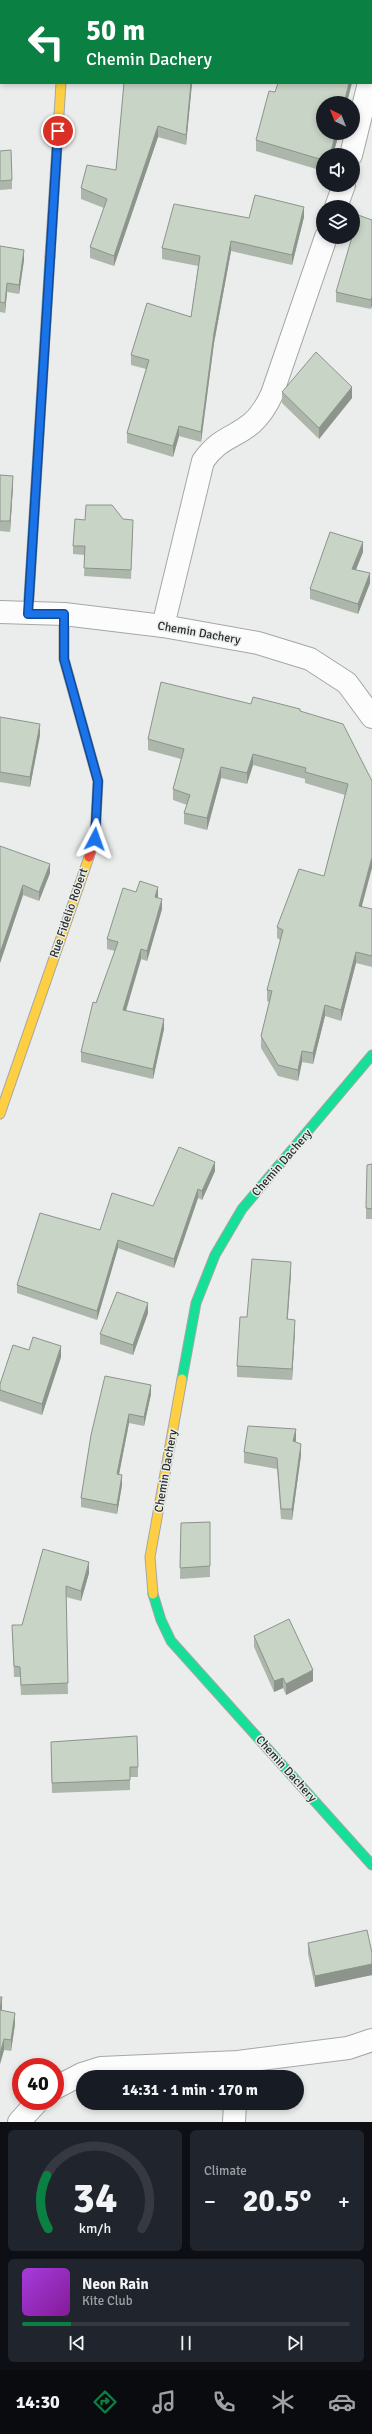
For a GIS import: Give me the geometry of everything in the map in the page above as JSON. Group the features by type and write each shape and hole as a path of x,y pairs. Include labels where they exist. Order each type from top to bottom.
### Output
{"street":[{"path":"28,614 62,84"},
{"path":"353,148 369,84"},
{"path":"163,626 204,461 212,448 253,422 264,410 272,394 324,244"},
{"name":"Chemin Dachery","path":"0,612 64,614 163,626 258,643 310,659 347,683 372,717"},
{"name":"Rue Fidelio Robert","path":"0,1114 95,839 98,781 64,659 64,614"},
{"name":"Chemin Dachery","path":"372,1055 242,1209 215,1255 196,1303 150,1563 153,1603 171,1641 372,1865"},
{"path":"95,2070 101,2068 237,2070 348,2048 372,2040"},
{"path":"64,2083 76,2077"},
{"path":"19,2122 30,2110"},
{"path":"234,2122 235,2110"}],"building":[{"path":"124,84 191,84 186,135 158,126 114,256 90,247 107,199 81,188 87,165 116,170"},
{"path":"278,84 349,84 346,96 316,96 316,140 334,140 332,148 316,148 316,158 256,140 269,91 275,92"},
{"path":"11,150 12,180 0,181 0,151"},
{"path":"255,195 304,207 292,255 231,241 214,333 201,432 179,426 173,446 127,433 149,360 131,355 147,303 191,317 200,256 162,248 174,204 249,218"},
{"path":"360,216 372,220 371,300 336,292 350,244 360,244"},
{"path":"0,246 24,250 19,285 7,283 5,303 0,302"},
{"path":"316,352 352,387 319,428 282,392"},
{"path":"0,475 13,476 10,521 0,521"},
{"path":"86,505 112,505 123,519 133,520 131,570 84,568 85,546 73,546 75,519 85,520"},
{"path":"330,532 363,542 352,569 370,573 358,604 310,589"},
{"path":"161,682 251,704 253,697 300,709 300,711 343,724 372,781 372,857 359,906 372,909 372,956 356,952 341,1010 325,1005 313,1053 302,1051 298,1070 278,1065 261,1036 272,991 267,990 283,930 277,927 299,869 324,876 348,784 305,772 306,768 253,754 247,773 221,767 207,818 184,813 190,795 173,789 184,749 148,739"},
{"path":"0,717 40,724 30,777 0,772"},
{"path":"0,846 50,864 39,892 23,885 0,953"},
{"path":"140,881 158,887 155,897 162,899 147,951 141,949 123,1010 164,1019 153,1069 81,1052 93,1002 96,1003 118,942 107,939 123,888 136,892"},
{"path":"179,1147 215,1162 202,1191 198,1189 174,1259 118,1240 97,1311 17,1285 40,1213 100,1230 112,1193 153,1206"},
{"path":"372,1164 372,1209 366,1208 367,1165"},
{"path":"252,1259 291,1262 287,1319 295,1320 292,1369 237,1366 240,1317 247,1317"},
{"path":"117,1292 148,1303 133,1345 100,1334"},
{"path":"33,1337 61,1346 42,1404 0,1390 0,1384 13,1345 29,1350"},
{"path":"105,1376 151,1385 144,1417 129,1414 117,1474 122,1475 117,1505 81,1498 91,1435"},
{"path":"248,1426 296,1429 293,1441 301,1444 292,1509 281,1509 277,1458 244,1452"},
{"path":"210,1522 210,1566 180,1568 181,1523"},
{"path":"43,1549 89,1562 81,1591 66,1586 68,1683 21,1685 20,1667 14,1666 12,1625 22,1625"},
{"path":"289,1619 313,1670 286,1684 283,1678 274,1681 254,1636"},
{"path":"137,1736 138,1767 130,1767 130,1780 52,1783 51,1742"},
{"path":"367,1930 372,1953 372,1964 315,1976 308,1943"},
{"path":"0,1997 2,1997 0,2010"},
{"path":"0,2010 15,2013 11,2040 4,2039 0,2054"}],"traffic: fast":[{"path":"28,614 50,257"},
{"path":"64,614 64,659 69,677"},
{"path":"182,1379 196,1303 215,1255 242,1209 372,1055"},
{"path":"153,1594 161,1620 171,1641 372,1865"}],"traffic: slow":[{"path":"50,257 61,84"},
{"path":"0,1114 89,857"},
{"path":"153,1594 150,1557 182,1379"}],"traffic: jam":[{"path":"69,677 98,781 95,839 89,857"}],"route":[{"path":"58,131 27,599 28,614 64,614 64,659 98,781 95,839"}]}
